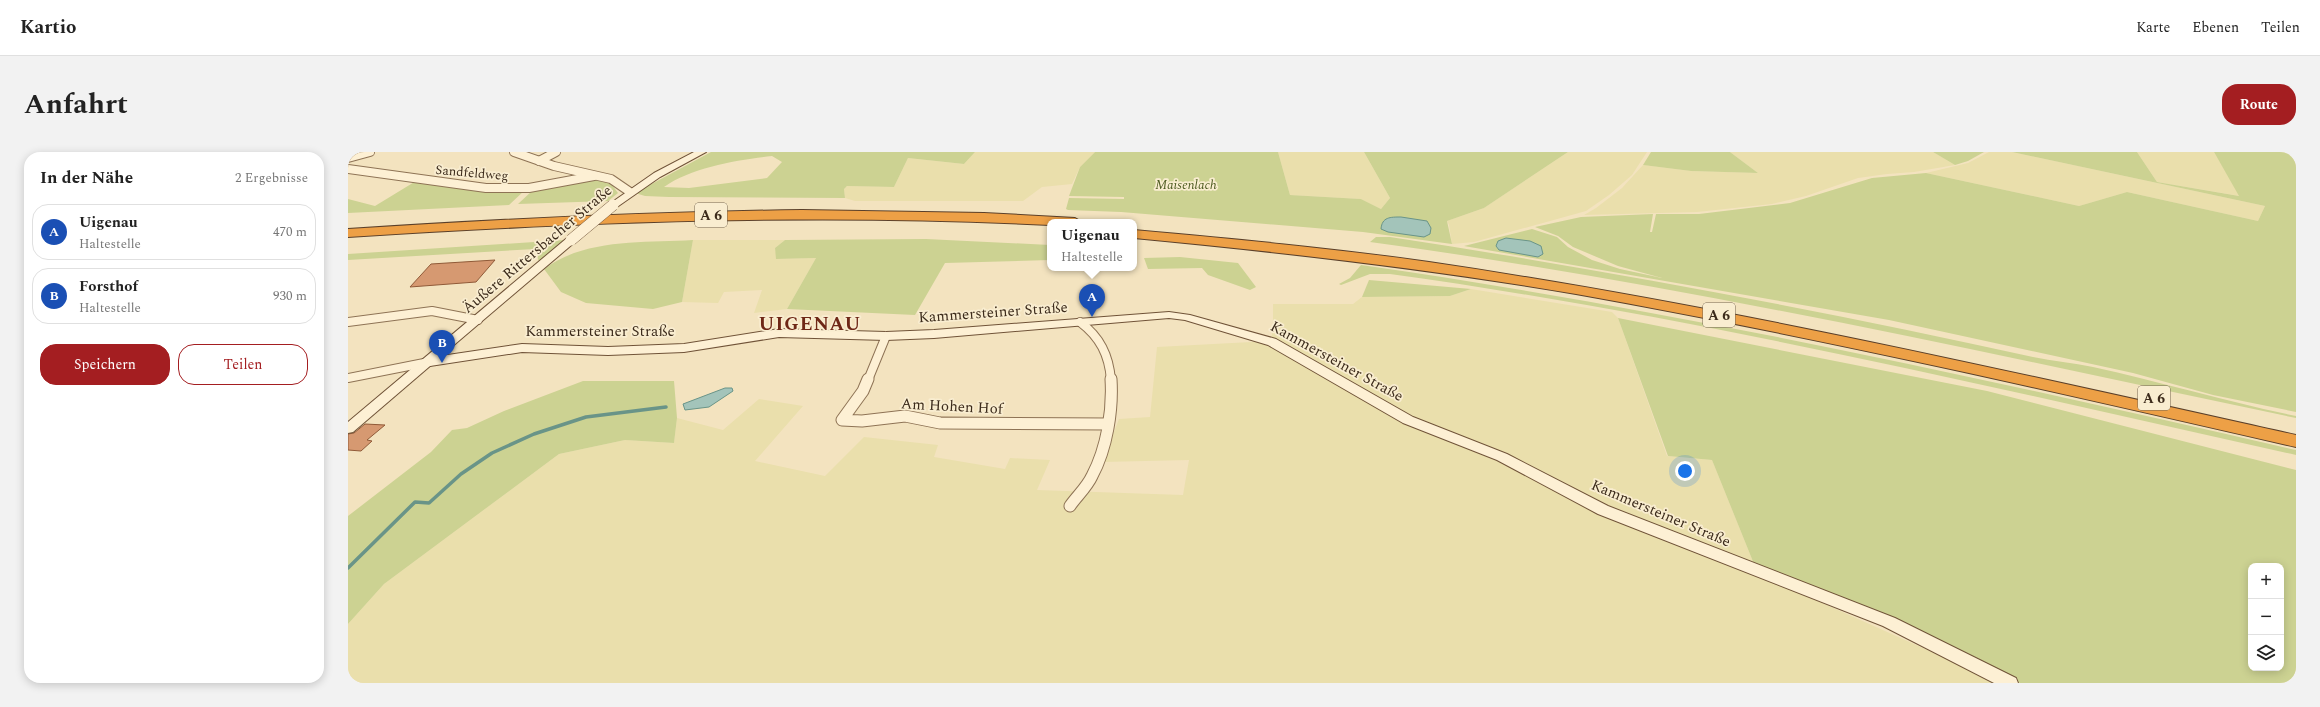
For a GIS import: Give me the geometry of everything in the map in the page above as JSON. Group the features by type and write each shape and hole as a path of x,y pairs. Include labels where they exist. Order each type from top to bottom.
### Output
{"highway":[{"name":"A 6","path":"348,233 583,219 731,214 910,215 1047,221"},
{"name":"A 6","path":"348,242 557,228 708,223 907,223 1047,229"},
{"name":"A 6","path":"1137,226 1280,238 1396,252 1638,290 1887,338 2296,430"},
{"name":"A 6","path":"1137,234 1258,245 1395,261 1604,293 1788,329 2296,441"}],"street":[{"path":"348,158 370,152"},
{"path":"514,152 538,161 611,179 630,192"},
{"path":"538,161 556,152"},
{"name":"Äußere Rittersbacher Straße","path":"348,429 613,205 630,192 701,152"},
{"name":"Sandfeldweg","path":"348,169 486,188 529,188 594,176"},
{"path":"348,322 432,312 478,320"},
{"name":"Kammersteiner Straße","path":"428,362 522,348 608,351 684,348 779,333 886,336 965,333 1080,322 1170,316 1186,317 1272,342 1408,420 1502,457 1603,510 1889,622 2010,683"},
{"path":"1070,506 1092,476 1101,455 1108,424 1111,392 1108,359 1095,333 1080,322"},
{"name":"Am Hohen Hof","path":"886,336 863,391 842,420 862,421 905,416 940,423 1108,424"},
{"path":"348,378 428,362"}],"shaded area":[{"path":"975,152 1095,152 1080,167 1072,184 1042,187 1023,201 855,201 845,198 844,189 847,186 894,187 908,158 964,164"},
{"path":"1278,152 1364,152 1390,198 1381,209 1361,199 1290,195"},
{"path":"1568,152 1647,152 1632,175 1609,195 1586,211 1474,242 1452,244 1447,221 1484,208"},
{"path":"1730,152 1933,152 1955,165 1914,172 1858,178 1806,196 1772,204 1697,212 1584,215 1596,208 1622,188 1643,165 1691,171 1758,173"},
{"path":"1989,152 2012,152 2265,206 2258,221 2127,192 2079,206 1926,173 1968,163"},
{"path":"2137,152 2214,152 2240,196 2157,182"},
{"path":"693,240 785,240 775,248 777,259 816,258 787,309 754,313 762,290 724,292 718,303 682,302"},
{"path":"1471,289 1612,312 1618,318 1667,456 1712,460 1754,564 1753,572 1997,681 1996,683 348,683 348,624 384,584 559,454 625,440 674,443 677,418 723,430 759,399 803,406 755,461 825,476 864,437 938,445 934,457 1005,469 1010,458 1050,460 1037,490 1183,495 1189,460 1102,462 1119,419 1150,417 1157,347 1270,341 1273,331 1273,304 1353,304 1362,297 1450,296"}],"green space":[{"path":"711,152 975,152 964,164 908,158 894,187 847,186 844,189 845,198 669,197 645,196 635,193","holes":["772,156 782,162 767,178 689,188 664,187 688,174 730,162"]},
{"name":"Maisenlach","path":"1095,152 1278,152 1290,195 1361,199 1381,209 1390,198 1364,152 1568,152 1484,208 1447,221 1452,244 1363,232 1121,212 1068,210 1066,209 1069,198 1124,199 1124,197 1069,196 1080,167"},
{"path":"1651,152 1730,152 1758,173 1691,171 1643,165"},
{"path":"1933,152 1984,152 1968,161 1955,165"},
{"path":"2012,152 2137,152 2157,182 2239,196 2214,152 2296,152 2296,412 2213,395 2133,373 1889,320 1464,246 1532,229 1557,237 1568,247 1592,260 1620,269 1662,278 1618,266 1573,247 1558,236 1535,227 1581,217 1653,214 1650,232 1652,232 1656,214 1699,214 1790,203 1872,178 1926,173 2079,206 2127,192 2258,221 2265,206"},
{"path":"596,178 609,181 618,193 608,201 518,204 533,190"},
{"path":"416,181 525,190 509,205 348,213 348,199 375,206"},
{"path":"1376,237 1390,237 1552,263 1793,307 2033,357 2093,367 2245,405 2296,416 2296,418 1834,321 1719,299 1487,259 1370,242"},
{"path":"926,239 1047,245 1047,260 945,263 915,315 787,309 816,258 776,259 775,248 785,240"},
{"path":"564,240 539,262 535,249 348,260 348,254"},
{"path":"693,240 682,302 653,309 586,303 561,292 544,269 560,259 596,247 635,242"},
{"path":"1180,257 1238,263 1256,287 1250,290 1208,275 1202,268 1148,269 1144,258"},
{"path":"1361,265 1596,303 1830,348 2063,397 2296,450 2296,455 1844,355 1618,311 1504,291 1390,274 1370,274 1341,285 1339,284 1350,278"},
{"path":"1369,280 1471,289 1450,296 1362,297"},
{"path":"1618,318 1987,391 2296,470 2296,683 2020,683 1982,663 1754,564 1712,460 1668,456"},
{"path":"583,381 674,381 677,418 674,443 625,440 559,454 384,584 348,624 348,516 431,452 452,430 467,428 504,411"}],"water":[{"path":"1401,217 1427,221 1431,228 1430,234 1424,237 1388,232 1381,229 1383,222 1387,218"},
{"path":"1506,238 1530,241 1541,246 1543,254 1538,257 1499,250 1496,246 1498,241"},
{"path":"725,388 732,388 733,391 709,407 685,410 683,404"}],"building":[{"path":"495,260 476,282 410,287 431,264"},
{"path":"365,424 385,425 367,440 372,441 361,451 348,450 348,434 354,433"}],"waterway":[{"path":"348,568 415,502 429,503 461,474 492,453 534,434 586,417 666,407"}],"place":[{"name":"Uigenau","path":"1092,317"},
{"name":"Forsthof","path":"442,363"}],"district":[{"name":"UIGENAU","path":"810,323"}]}
